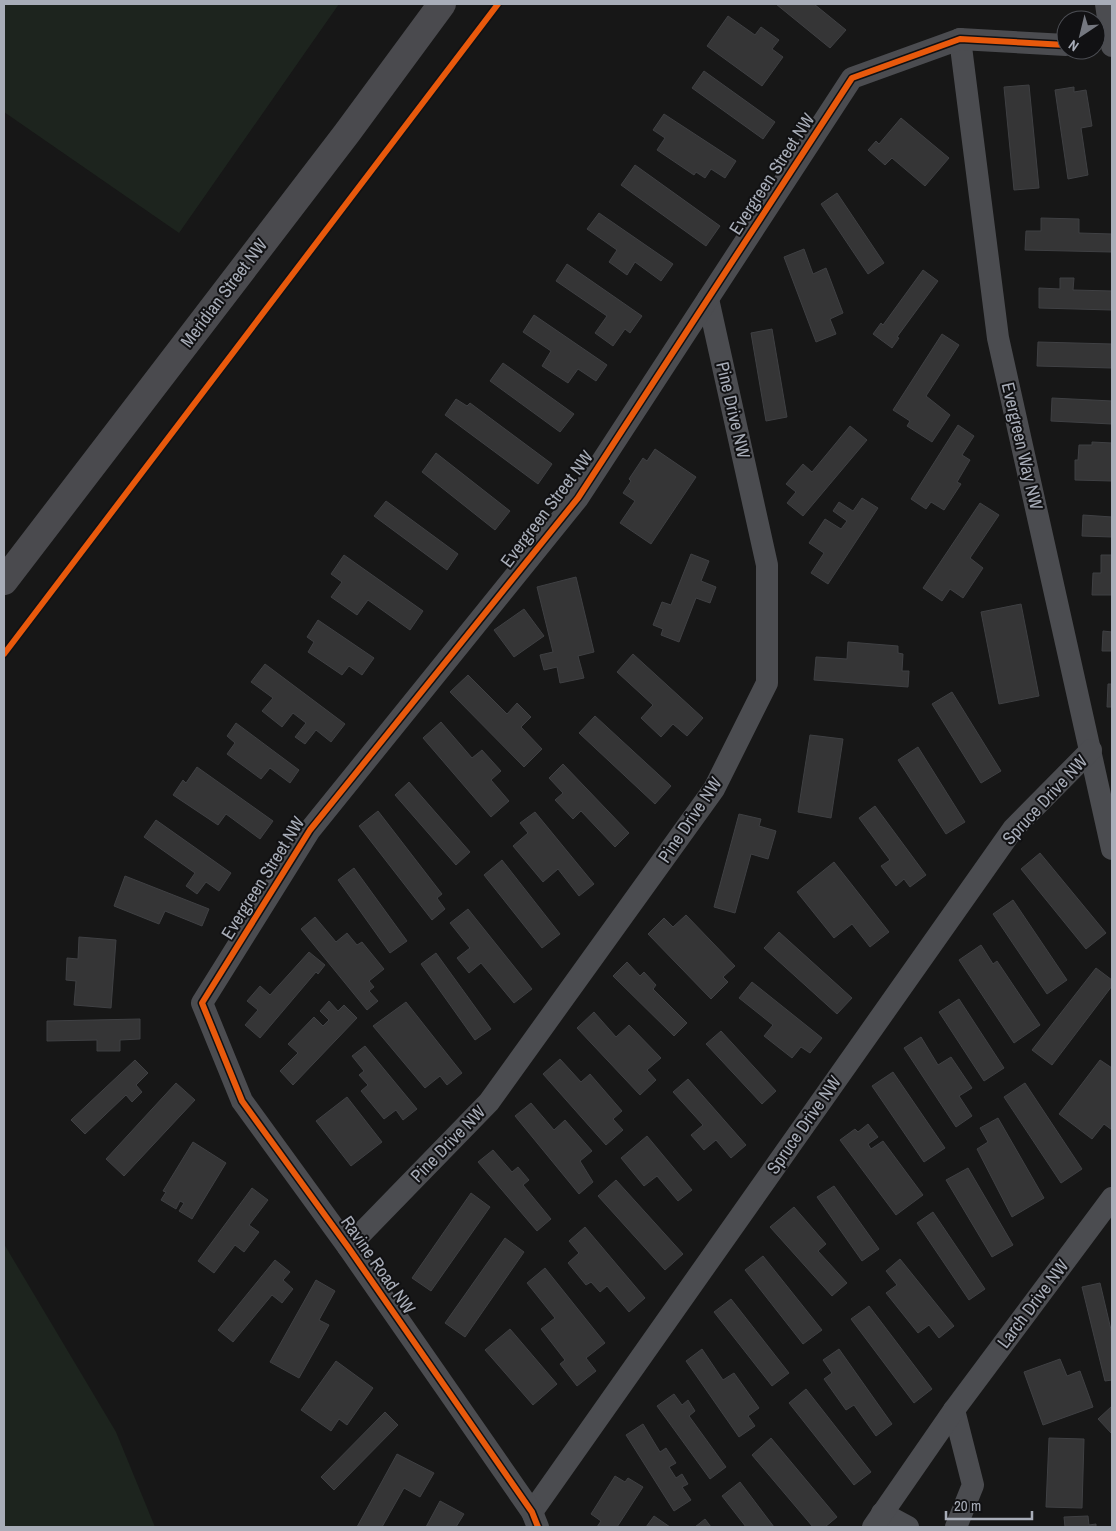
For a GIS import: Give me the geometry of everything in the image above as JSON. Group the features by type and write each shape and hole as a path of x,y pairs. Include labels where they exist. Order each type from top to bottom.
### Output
{"street":[{"name":"Meridian Street NW","path":"4,581 347,132 442,4"},
{"path":"1106,4 1112,47"},
{"path":"960,39 1056,44"},
{"name":"Evergreen Street NW","path":"206,1013 202,1003 310,830 578,498 852,78 960,39"},
{"name":"Evergreen Way NW","path":"960,39 998,338 1112,849"},
{"name":"Pine Drive NW","path":"348,1247 489,1102 714,789 767,683 767,565 708,298"},
{"name":"Spruce Drive NW","path":"535,1520 1014,829 1091,750"},
{"name":"Ravine Road NW","path":"206,1013 242,1101 348,1247 535,1520"},
{"name":"Larch Drive NW","path":"908,1527 878,1520 954,1410 1112,1198"},
{"path":"954,1410 973,1485 956,1527"}],"shaded area":[{"path":"4,4 339,4 179,233 4,112"},
{"path":"4,1244 116,1432 155,1527 4,1527"}],"building":[{"path":"776,4 814,4 846,30 830,48"},
{"path":"728,16 755,35 761,27 779,40 772,49 783,57 762,86 707,46"},
{"path":"704,71 775,122 763,139 692,88"},
{"path":"1029,85 1039,188 1014,190 1004,87"},
{"path":"1074,87 1074,92 1086,90 1092,126 1081,128 1088,175 1068,179 1055,90"},
{"path":"664,114 736,161 725,178 711,169 705,178 696,172 694,175 657,150 665,138 653,130"},
{"path":"901,118 949,158 925,186 892,158 885,165 868,150 876,141 879,144"},
{"path":"635,165 720,226 706,246 621,185"},
{"path":"837,193 884,263 868,274 821,204"},
{"path":"599,213 673,264 661,281 635,262 627,275 609,262 617,250 587,229"},
{"path":"1041,218 1079,219 1079,233 1112,234 1112,252 1025,250 1026,231 1041,231"},
{"path":"804,249 813,274 826,268 843,313 830,319 836,334 816,342 784,257"},
{"path":"567,264 642,316 630,333 625,329 613,346 595,333 607,316 556,281"},
{"path":"923,270 938,281 897,337 899,338 892,348 873,334 881,323 883,325"},
{"path":"1060,278 1074,278 1073,290 1112,291 1112,310 1039,308 1039,288 1060,289"},
{"path":"534,315 607,365 596,381 578,369 568,383 542,366 551,351 523,332"},
{"path":"772,329 787,417 766,421 751,333"},
{"path":"942,334 959,345 926,396 950,415 932,442 907,426 910,421 893,410"},
{"path":"1038,342 1112,344 1112,368 1037,366"},
{"path":"503,363 574,414 560,432 490,381"},
{"path":"1052,398 1112,401 1112,424 1051,421"},
{"path":"456,399 467,406 470,403 552,464 538,484 445,415"},
{"path":"958,425 974,436 962,455 970,460 957,482 961,484 944,510 931,502 926,509 911,499"},
{"path":"850,426 867,440 803,516 787,503 796,492 786,484 803,464 812,472"},
{"path":"1092,442 1112,443 1112,481 1075,480 1075,460 1078,460 1079,445 1092,445"},
{"path":"655,449 696,477 651,544 620,523 635,501 623,493 631,481 629,479 643,458 647,461"},
{"path":"436,453 510,511 495,530 422,472"},
{"path":"862,498 878,508 828,584 811,573 824,553 809,543 825,519 841,529 847,521 833,511 839,502 853,511"},
{"path":"386,501 458,554 447,570 374,516"},
{"path":"980,503 999,515 970,558 983,568 963,598 950,589 942,601 923,588"},
{"path":"1083,515 1112,517 1112,537 1082,536"},
{"path":"691,554 709,561 701,581 716,587 710,603 696,598 679,642 661,635 663,629 653,625 662,602 671,605"},
{"path":"344,555 423,611 410,630 368,600 357,615 331,597 342,582 331,574"},
{"path":"1101,555 1112,555 1112,595 1092,595 1093,573 1101,573"},
{"path":"576,577 594,652 578,656 584,678 560,683 557,667 544,670 540,655 553,652 537,587"},
{"path":"1021,604 1039,696 999,704 981,612"},
{"path":"524,609 544,636 514,657 494,630"},
{"path":"318,620 374,658 362,675 349,666 342,675 308,652 314,642 307,637"},
{"path":"1103,631 1112,632 1112,651 1102,651"},
{"path":"848,642 898,646 898,653 903,654 902,671 909,671 908,687 814,680 816,657 847,659"},
{"path":"633,654 703,718 687,736 673,724 661,737 641,718 653,705 617,672"},
{"path":"265,664 345,724 331,742 316,730 305,744 295,737 306,723 293,713 282,727 262,711 273,698 251,682"},
{"path":"468,675 507,714 517,703 531,717 521,727 542,749 524,767 450,692"},
{"path":"1108,684 1112,684 1112,707 1107,707"},
{"path":"952,692 1001,771 981,783 932,704"},
{"path":"595,716 671,786 655,804 579,733"},
{"path":"441,722 472,758 482,750 501,771 491,780 509,801 491,817 423,738"},
{"path":"236,723 299,770 290,783 270,768 261,779 227,754 235,743 227,736"},
{"path":"810,735 843,739 831,818 798,812"},
{"path":"918,747 965,822 946,834 898,760"},
{"path":"563,764 629,833 615,847 581,811 573,819 555,800 563,793 549,778"},
{"path":"197,767 273,821 260,839 226,814 218,825 173,795 183,780 186,783"},
{"path":"409,782 470,852 456,865 395,795"},
{"path":"875,806 926,875 910,887 904,879 896,886 881,866 890,860 859,818"},
{"path":"378,811 442,894 437,898 445,909 432,920 359,826"},
{"path":"535,812 594,884 579,896 558,869 543,882 513,846 528,833 520,823"},
{"path":"739,814 761,819 759,826 776,831 768,859 751,854 735,913 714,907"},
{"path":"156,820 231,873 219,891 206,882 197,894 186,886 195,873 144,837"},
{"path":"1040,853 1106,933 1086,949 1021,869"},
{"path":"502,860 560,934 542,948 484,875"},
{"path":"834,862 889,932 870,947 852,924 834,938 797,892"},
{"path":"354,868 407,941 390,953 338,880"},
{"path":"125,876 209,909 202,926 165,911 159,924 114,906"},
{"path":"1013,900 1067,980 1047,994 993,914"},
{"path":"468,909 532,989 514,1003 481,963 469,973 457,958 470,948 450,923"},
{"path":"686,915 735,966 723,977 728,982 711,999 648,934 664,918 673,927"},
{"path":"315,917 336,942 347,933 357,945 362,942 384,969 369,981 374,987 369,991 378,1001 367,1010 301,929"},
{"path":"779,932 852,998 837,1014 764,948"},
{"path":"79,937 116,940 111,1008 74,1005 76,981 66,980 67,958 78,959"},
{"path":"981,945 993,964 997,961 1040,1025 1014,1043 959,960"},
{"path":"309,952 325,965 318,974 316,972 260,1038 245,1025 258,1010 247,1001 260,986 270,995"},
{"path":"436,953 491,1029 475,1040 421,964"},
{"path":"627,962 640,976 644,972 656,985 653,989 687,1023 674,1036 613,976"},
{"path":"1096,968 1112,980 1112,986 1052,1065 1032,1050"},
{"path":"752,982 822,1038 810,1053 801,1047 792,1058 764,1036 773,1025 739,998"},
{"path":"959,999 1004,1068 984,1081 939,1012"},
{"path":"329,1001 338,1011 344,1005 357,1018 293,1085 280,1071 298,1053 288,1044 314,1017 323,1026 329,1020 320,1011"},
{"path":"406,1002 462,1073 447,1085 440,1076 425,1088 373,1026"},
{"path":"594,1012 616,1037 629,1025 661,1058 647,1070 656,1080 640,1095 577,1028"},
{"path":"140,1019 140,1039 120,1040 120,1051 97,1051 97,1040 47,1041 47,1021"},
{"path":"721,1031 776,1091 762,1104 706,1044"},
{"path":"921,1037 938,1065 951,1057 972,1088 959,1096 972,1116 956,1127 904,1048"},
{"path":"365,1046 417,1109 403,1120 396,1110 384,1119 361,1091 368,1085 359,1075 364,1071 352,1056"},
{"path":"560,1059 581,1082 590,1074 622,1111 613,1119 623,1130 606,1145 543,1074"},
{"path":"135,1060 148,1073 136,1085 142,1092 132,1102 126,1095 85,1134 71,1120"},
{"path":"1100,1060 1112,1068 1112,1130 1104,1124 1092,1139 1059,1114"},
{"path":"893,1072 945,1148 924,1162 872,1086"},
{"path":"688,1079 746,1145 731,1158 716,1140 704,1150 691,1135 703,1125 673,1092"},
{"path":"176,1083 195,1100 124,1176 106,1159"},
{"path":"1025,1083 1082,1169 1061,1183 1004,1097"},
{"path":"347,1097 382,1142 351,1166 316,1121"},
{"path":"531,1103 554,1130 565,1120 592,1151 580,1161 593,1182 579,1194 515,1116"},
{"path":"998,1118 1044,1198 1012,1217 977,1149 988,1142 980,1128"},
{"path":"868,1124 878,1137 868,1144 871,1149 883,1141 923,1195 896,1215 840,1140 855,1129 858,1132"},
{"path":"647,1136 692,1190 678,1201 657,1176 644,1186 621,1158"},
{"path":"193,1142 226,1163 192,1219 179,1211 184,1203 180,1201 176,1209 161,1200 166,1192 163,1191"},
{"path":"493,1150 512,1172 518,1167 529,1180 523,1185 551,1219 537,1231 478,1162"},
{"path":"968,1168 1013,1245 992,1257 946,1180"},
{"path":"616,1180 683,1254 665,1270 598,1196"},
{"path":"834,1186 879,1249 862,1261 817,1197"},
{"path":"252,1188 268,1200 249,1225 259,1232 244,1252 235,1245 214,1273 198,1261"},
{"path":"471,1193 490,1207 431,1291 412,1278"},
{"path":"794,1207 826,1244 818,1251 847,1283 832,1296 770,1227"},
{"path":"933,1212 985,1289 969,1300 917,1223"},
{"path":"585,1227 645,1298 629,1312 607,1286 600,1292 591,1282 586,1285 568,1263 579,1253 569,1241"},
{"path":"505,1238 524,1252 465,1337 445,1323"},
{"path":"763,1256 822,1330 803,1344 745,1270"},
{"path":"900,1259 954,1326 939,1338 929,1325 918,1333 886,1293 897,1285 886,1271"},
{"path":"275,1260 290,1272 283,1280 293,1289 282,1303 272,1295 233,1342 218,1330"},
{"path":"545,1268 605,1343 586,1358 596,1371 577,1386 560,1364 565,1360 541,1329 555,1318 527,1283"},
{"path":"316,1280 335,1291 319,1320 329,1325 299,1378 270,1362"},
{"path":"1100,1283 1112,1334 1112,1380 1105,1381 1082,1287"},
{"path":"731,1299 789,1373 772,1386 714,1312"},
{"path":"869,1306 932,1389 914,1403 851,1319"},
{"path":"510,1329 557,1384 533,1405 485,1350"},
{"path":"702,1349 723,1380 734,1373 759,1408 748,1416 755,1426 739,1437 686,1361"},
{"path":"839,1349 892,1424 876,1436 854,1405 846,1410 824,1379 832,1373 823,1360"},
{"path":"1060,1359 1067,1376 1080,1371 1093,1407 1043,1425 1024,1372"},
{"path":"336,1361 373,1388 347,1425 339,1419 331,1431 301,1410"},
{"path":"806,1389 871,1472 854,1485 789,1403"},
{"path":"674,1394 682,1405 688,1400 695,1411 689,1416 726,1467 710,1479 657,1406"},
{"path":"1112,1406 1112,1434 1098,1419"},
{"path":"385,1412 398,1425 334,1490 321,1477"},
{"path":"643,1424 660,1452 666,1448 676,1463 669,1467 676,1478 682,1474 688,1484 682,1487 691,1500 674,1511 626,1435"},
{"path":"771,1438 837,1517 825,1527 813,1527 752,1455"},
{"path":"1049,1438 1084,1439 1082,1508 1046,1507"},
{"path":"397,1454 434,1473 420,1497 404,1488 382,1527 357,1527"},
{"path":"615,1476 625,1482 628,1478 643,1487 617,1527 597,1527 601,1521 591,1514"},
{"path":"740,1482 774,1527 746,1527 722,1496"},
{"path":"440,1501 464,1514 456,1527 426,1527"},
{"path":"654,1516 670,1527 646,1527"},
{"path":"1088,1516 1089,1525 1096,1524 1096,1527 1065,1527 1064,1517"},
{"path":"705,1519 711,1527 695,1527"}],"cycle path":[{"path":"4,654 498,4"},
{"path":"538,1527 532,1512 348,1247 242,1101 202,1003 310,830 578,498 852,78 960,39 1056,44"}]}
